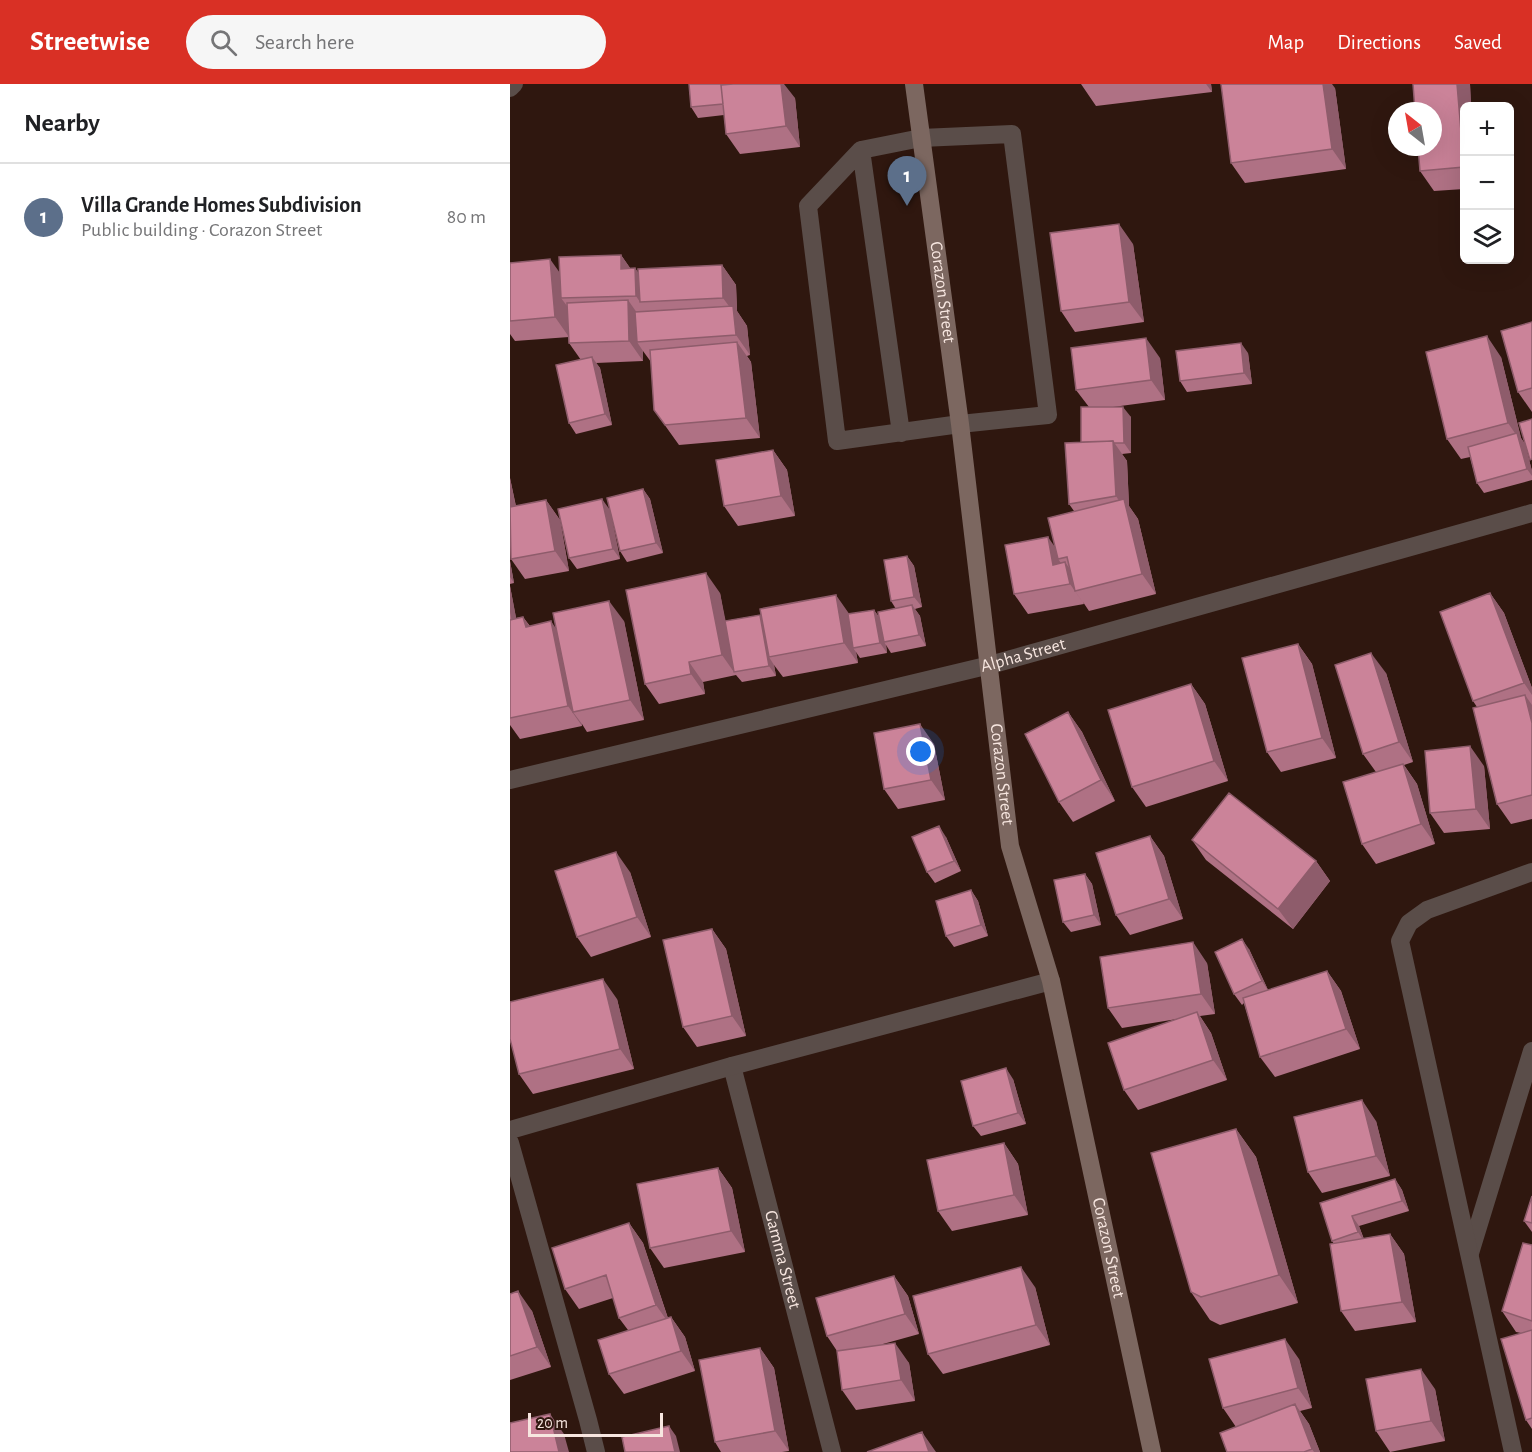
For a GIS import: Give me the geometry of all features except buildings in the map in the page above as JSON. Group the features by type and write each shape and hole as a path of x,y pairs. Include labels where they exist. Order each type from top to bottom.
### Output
{"street":[{"path":"510,88 514,84"},
{"name":"Corazon Street","path":"914,84 960,424 1010,846 1051,981 1152,1452"},
{"path":"1012,134 1048,415 960,424 837,441 808,206 861,150 921,138 1012,134"},
{"path":"861,150 900,433"},
{"name":"Alpha Street","path":"510,780 990,665 1532,513"},
{"path":"1513,1452 1400,941 1409,923 1427,910 1532,872"},
{"path":"510,1130 732,1066 1051,981"},
{"path":"1470,1255 1532,1051"},
{"name":"Gamma Street","path":"732,1066 832,1452"},
{"path":"510,1143 596,1452"}],"place":[{"name":"Villa Grande Homes Subdivision","path":"907,206"}]}
